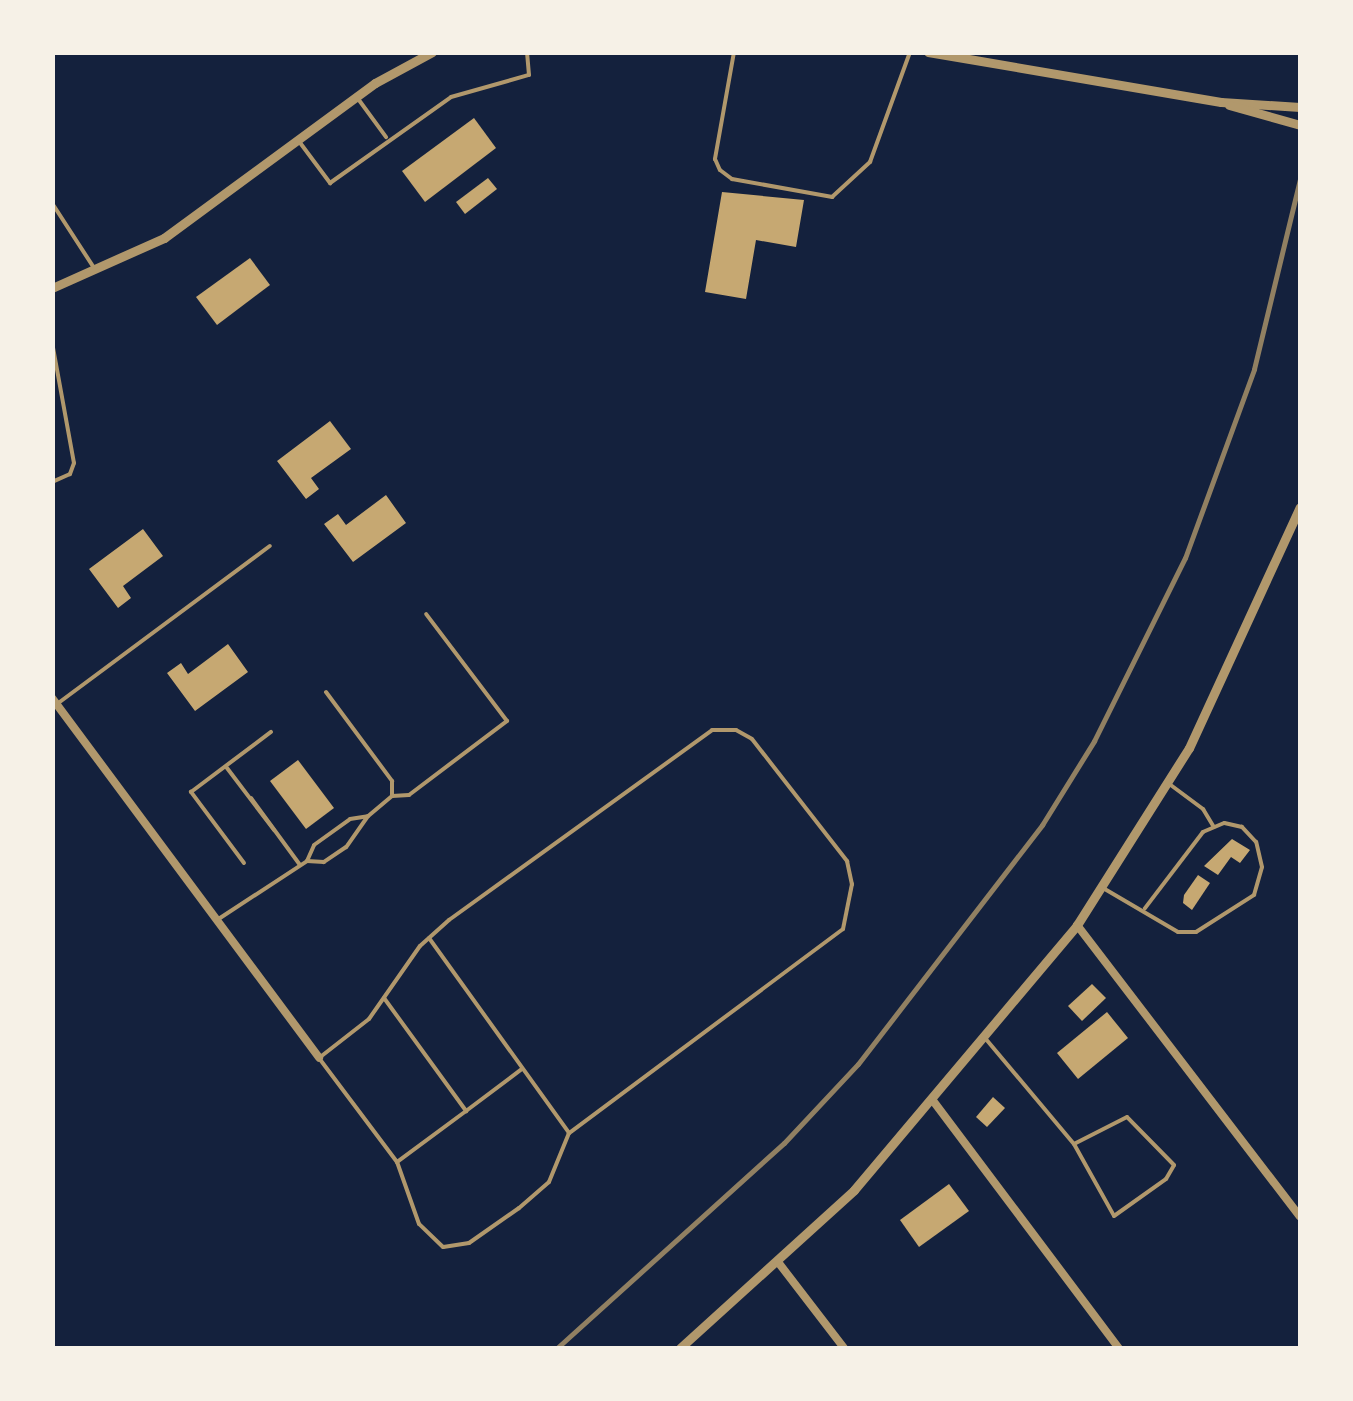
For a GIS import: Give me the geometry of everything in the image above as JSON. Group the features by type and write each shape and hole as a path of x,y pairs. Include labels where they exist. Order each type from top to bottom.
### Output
{"street":[{"path":"52,288 96,272 164,238 356,96 432,52"},
{"path":"928,52 1221,102 1300,107"},
{"path":"1008,66 1010,52"},
{"path":"1221,102 1300,125"},
{"path":"680,1348 778,1262 934,1102 1076,925 1168,784 1244,636 1300,507"},
{"path":"55,701 319,1058"},
{"path":"1076,925 1300,1217"},
{"path":"934,1102 1120,1348"},
{"path":"778,1262 844,1348"}],"lane":[{"path":"298,140 330,183 451,97 529,75 526,52"},
{"path":"734,52 715,159 720,170 732,179 832,197 870,162 910,52"},
{"path":"356,96 388,139"},
{"path":"52,203 96,272"},
{"path":"52,342 74,463 70,474 52,482"},
{"path":"55,701 270,546"},
{"path":"217,920 307,861 314,845 338,828 368,816 392,796 409,795 507,721 426,614"},
{"path":"326,692 392,781 392,796"},
{"path":"712,730 736,730 752,739 847,861 852,884 842,929 569,1133 549,1182 452,1250 418,1224 398,1162 319,1058 369,1019 429,938 712,730"},
{"path":"244,863 191,792 271,732"},
{"path":"226,766 300,866"},
{"path":"1168,784 1203,810 1214,827"},
{"path":"307,861 324,862 346,847 362,832 368,816"},
{"path":"1103,888 1145,908 1178,932 1196,932 1254,896 1262,866 1256,842 1242,827 1214,827 1194,842 1145,908"},
{"path":"429,938 569,1133"},
{"path":"384,998 466,1111"},
{"path":"985,1038 1074,1144 1114,1216 1166,1179 1174,1165 1127,1117 1074,1144"},
{"path":"398,1162 522,1069"}],"building":[{"path":"474,118 496,148 425,202 402,171"},
{"path":"488,178 497,189 465,214 456,202"},
{"path":"722,192 804,200 796,247 756,240 746,299 705,292"},
{"path":"250,258 270,285 217,325 196,297"},
{"path":"330,421 351,449 311,478 319,489 306,499 277,461"},
{"path":"386,495 406,523 353,562 324,524 338,514 346,525"},
{"path":"143,529 163,556 123,586 131,598 118,608 89,569"},
{"path":"228,644 248,672 195,711 167,673 181,663 188,674"},
{"path":"298,760 334,808 306,829 270,781"},
{"path":"1232,839 1250,850 1240,863 1231,857 1218,875 1204,866"},
{"path":"1198,875 1210,883 1192,910 1183,903 1184,895"},
{"path":"1092,984 1106,998 1082,1021 1068,1006"},
{"path":"1107,1012 1128,1038 1078,1079 1057,1053"},
{"path":"993,1097 1005,1108 987,1127 976,1117"},
{"path":"949,1184 969,1211 919,1247 900,1220"}],"railway":[{"path":"557,1348 784,1143 858,1064 1042,825 1094,741 1185,558 1254,369 1300,179"}]}
